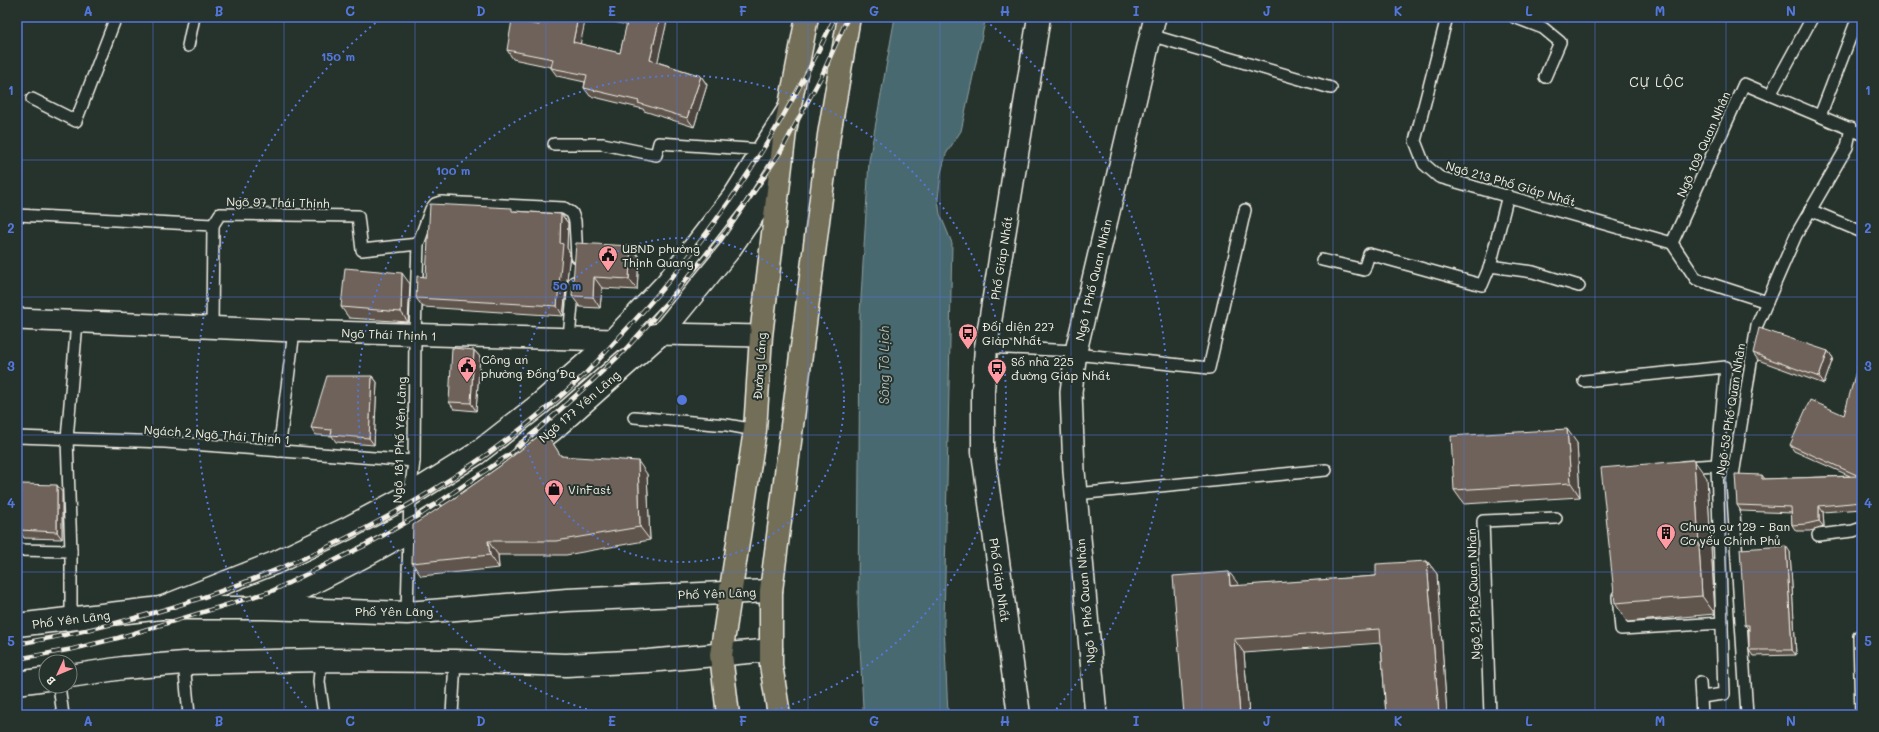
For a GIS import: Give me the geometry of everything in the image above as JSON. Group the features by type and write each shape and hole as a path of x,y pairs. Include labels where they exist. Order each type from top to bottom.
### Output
{"main road":[{"name":"Đường Láng","path":"728,715 721,655 755,430 761,336 778,178 788,109 807,17"},
{"path":"779,715 771,650 771,591 828,135 849,17"},
{"name":"Phố Giáp Nhất","path":"1019,715 982,452 983,391 986,347 1039,17"},
{"path":"161,608 277,562 346,529 410,495 476,454 540,404 613,340 667,283 735,195 788,109"},
{"name":"Phố Yên Lãng","path":"17,625 161,608 264,608 407,614 567,600 771,591"},
{"path":"78,675 123,668 184,663 321,660 455,661 566,665 648,661 771,650"},
{"path":"17,683 38,680"}],"street":[{"name":"Ngõ 1 Phố Quan Nhân","path":"1096,715 1076,494 1071,392 1076,353 1152,26"},
{"name":"Ngõ 177 Yên Lãng","path":"508,465 553,430 661,334 728,252 778,178"},
{"name":"Ngõ Thái Thịnh 1","path":"17,319 294,331 613,340 661,334 761,336"},
{"path":"264,608 409,532 449,507"}],"lane":[{"path":"32,99 76,121 116,17"},
{"path":"188,46 194,17"},
{"name":"Ngõ 213 Phố Giáp Nhất","path":"1447,17 1415,141 1424,164 1439,177 1508,195 1672,243"},
{"path":"1514,17 1543,28 1560,42 1545,77"},
{"path":"1820,116 1858,17"},
{"path":"1770,95 1812,18"},
{"path":"1152,26 1331,88"},
{"name":"Ngõ 109 Quan Nhân","path":"1672,243 1744,84 1852,128 1862,134"},
{"name":"Ngõ 53 Phố Quan Nhân","path":"1747,715 1732,482 1757,325 1796,235 1847,147 1852,128"},
{"path":"554,144 603,144 656,155 659,143 764,150"},
{"path":"1322,260 1364,270 1369,254 1482,285 1490,266 1508,195"},
{"name":"Ngõ 181 Phố Yên Lãng","path":"407,614 410,495 414,461 415,334 418,244 431,209 435,204 441,202 564,208 568,209 572,213 575,221 577,254 569,338"},
{"path":"986,347 1076,353 1209,368 1244,210"},
{"path":"1810,210 1862,232"},
{"name":"Ngõ 97 Thái Thịnh","path":"213,225 220,214 358,216 362,250 418,244"},
{"path":"17,215 213,225 212,328"},
{"path":"1672,243 1696,279 1767,302"},
{"path":"1490,266 1533,272 1579,286"},
{"path":"72,618 67,439 77,322"},
{"path":"279,451 294,331"},
{"path":"1584,380 1726,367 1717,465 1724,694 1701,696"},
{"path":"634,417 727,425 755,430"},
{"name":"Ngách 2 Ngõ Thái Thịnh 1","path":"17,437 165,442 414,461"},
{"path":"1669,468 1717,465"},
{"path":"1076,494 1326,470"},
{"name":"Ngõ 21 Phố Quan Nhân","path":"1490,715 1483,521 1556,518"},
{"path":"1818,535 1853,531 1862,528"},
{"path":"17,550 71,551"},
{"path":"1616,582 1621,629 1722,623"},
{"path":"1859,636 1861,715"},
{"path":"321,660 319,682 324,715"},
{"path":"452,715 455,661"},
{"path":"184,663 189,715"},
{"path":"1700,682 1702,715"},
{"path":"60,694 63,715"}],"water":[{"name":"Sông Tô Lịch","path":"895,17 986,17 961,131 946,154 941,173 938,199 940,214 952,243 944,625 948,715 864,715 863,708 858,605 860,315 869,161"}],"building":[{"path":"541,17 578,17 573,42 620,53 628,18 625,17 660,17 650,60 701,76 687,118 638,103 639,101 584,88 587,75 551,68 553,59 507,50 512,20 539,25"},
{"path":"430,204 512,208 512,211 561,214 560,243 563,244 557,306 416,298 417,276 426,277"},
{"path":"576,243 631,246 629,279 594,277 593,297 572,296"},
{"path":"345,268 402,273 401,312 341,307"},
{"path":"1759,328 1828,351 1819,377 1753,353"},
{"name":"Công an phường Đống Đa","path":"452,348 474,350 471,403 449,402"},
{"path":"1858,364 1862,365 1862,502 1819,506 1819,521 1792,525 1791,507 1737,505 1735,474 1762,475 1762,479 1859,476 1790,445 1810,400 1844,415"},
{"path":"327,376 372,376 369,438 331,435 332,430 311,428"},
{"path":"1567,429 1571,483 1454,490 1451,436"},
{"name":"VinFast","path":"545,431 561,456 638,461 640,527 556,541 488,541 490,555 412,563 413,525 500,466"},
{"name":"Chung cư 129 - Ban Cơ yếu Chính Phủ","path":"1694,460 1702,596 1615,603 1601,468"},
{"path":"21,484 57,485 57,532 19,530"},
{"path":"1786,546 1792,650 1749,650 1749,625 1745,625 1740,549"},
{"path":"1427,561 1439,715 1386,715 1380,629 1234,639 1240,715 1184,715 1173,576 1229,572 1230,586 1376,576 1376,564"},
{"path":"1843,710 1849,715 1841,715 1840,712"}],"railway":[{"path":"17,644 95,628 171,607 247,581 321,550 392,514 460,472 525,426 590,369 685,262 714,223 767,144 814,60 835,17"},
{"path":"17,659 73,649 118,638 272,591 366,545 421,514 513,452 623,352 653,319 725,233 780,153 822,75 848,17"}],"place":[{"name":"UBND phường Thịnh Quang","path":"608,272"},
{"name":"Đối diện 227 Giáp Nhất","path":"968,350"},
{"name":"Công an phường Đống Đa","path":"467,383"},
{"name":"Số nhà 225 đường Giáp Nhất","path":"997,385"},
{"name":"VinFast","path":"554,506"},
{"name":"Chung cư 129 - Ban Cơ yếu Chính Phủ","path":"1666,550"}],"district":[{"name":"CỰ LỘC","path":"1657,81"}]}
